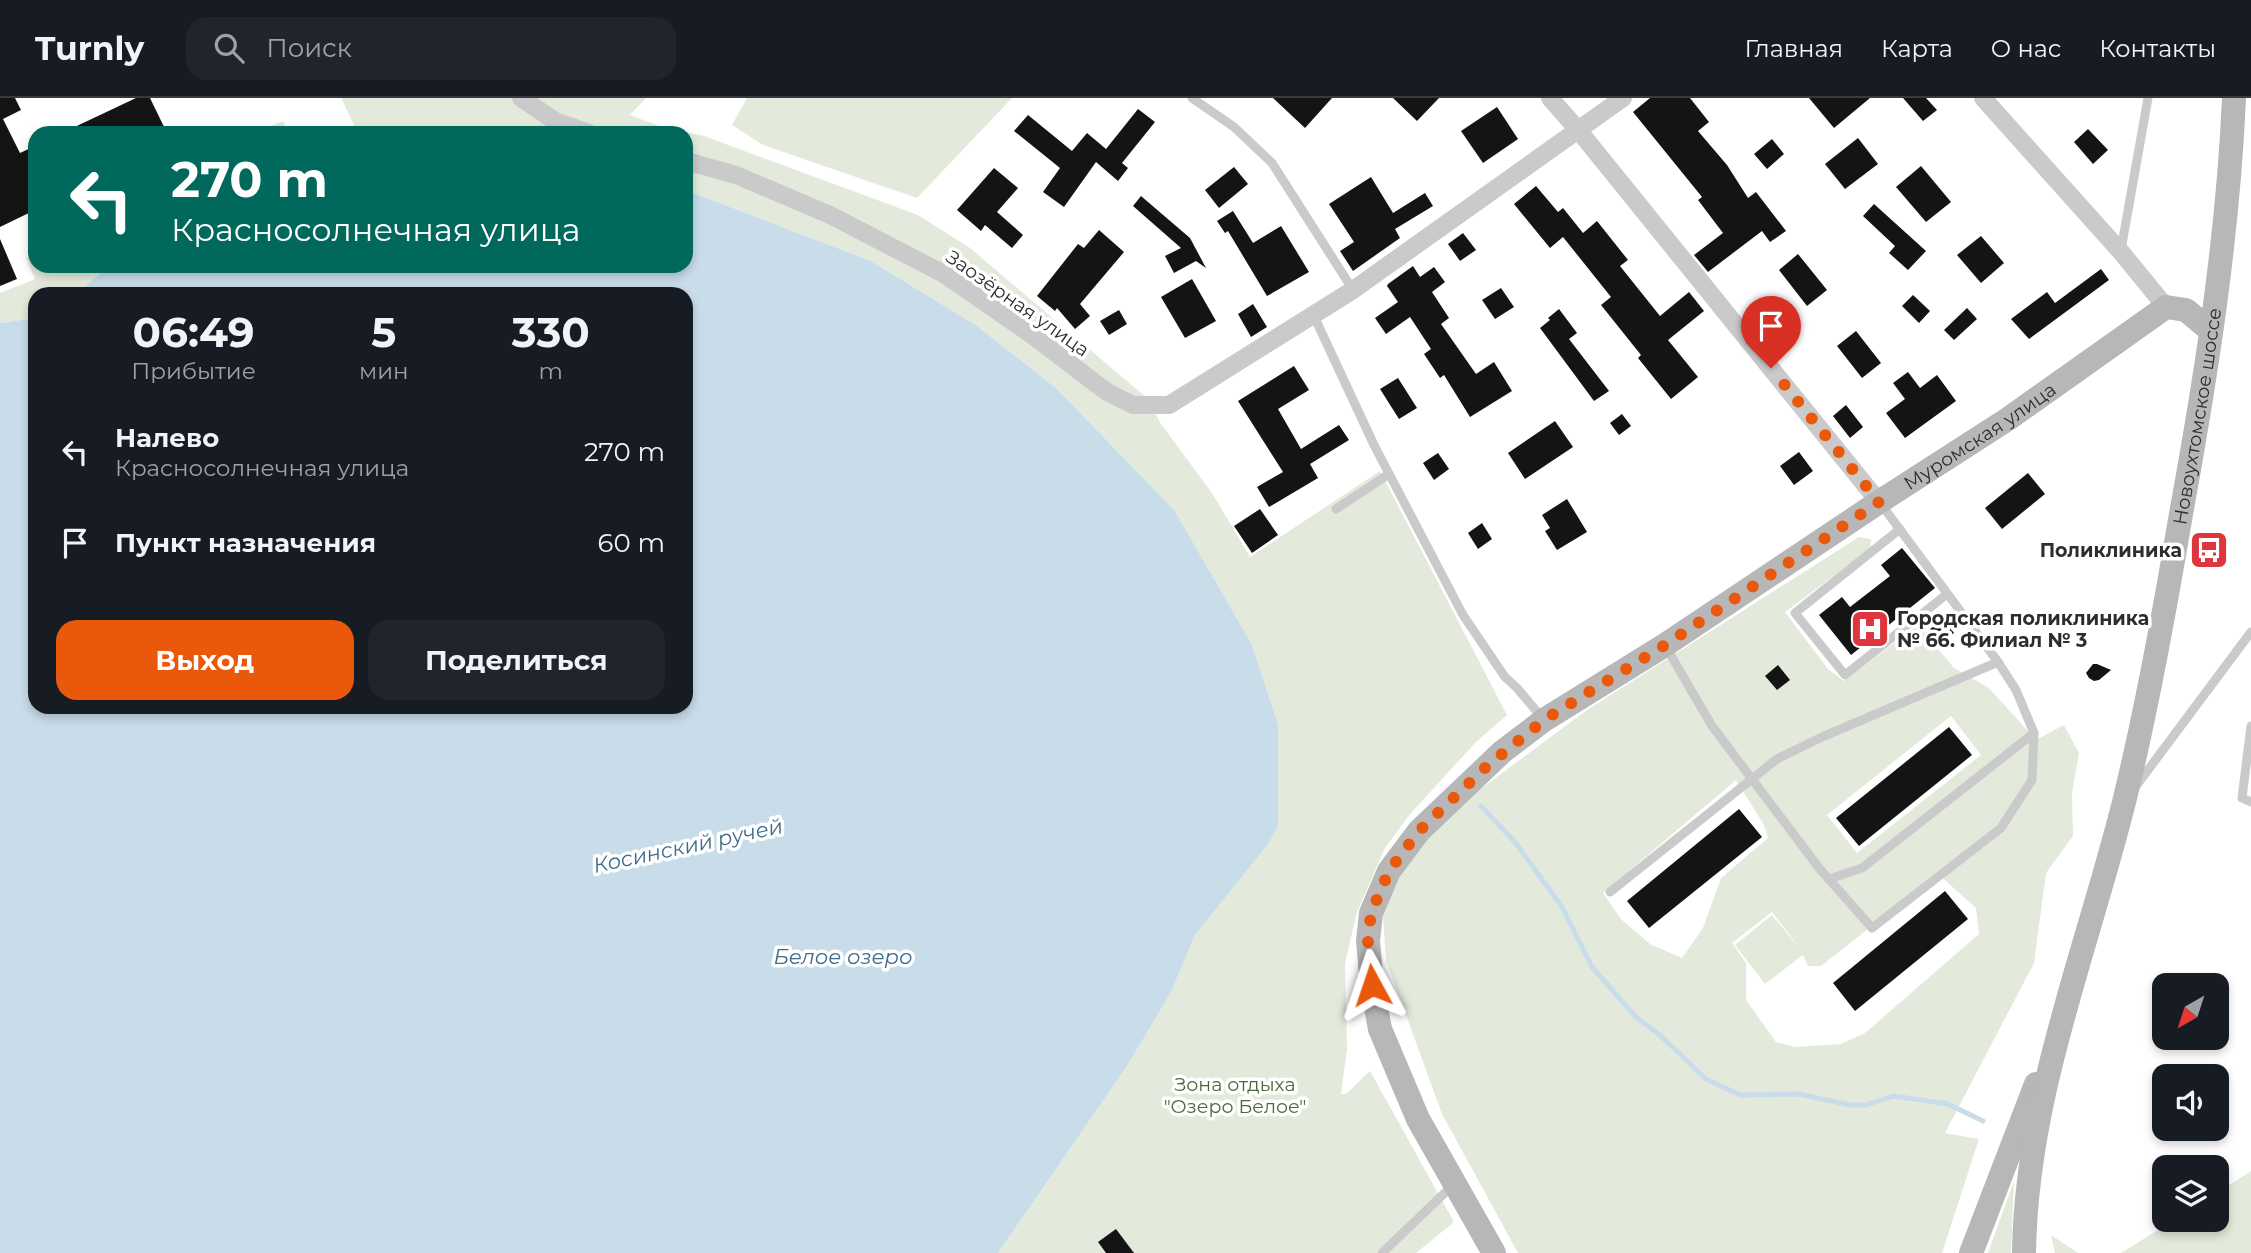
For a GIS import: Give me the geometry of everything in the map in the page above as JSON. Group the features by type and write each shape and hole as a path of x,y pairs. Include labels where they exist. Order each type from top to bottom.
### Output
{"main road":[{"name":"Новоухтомское шоссе","path":"1971,1253 2063,1014 2104,882 2145,717 2202,399 2229,178 2234,98"},
{"path":"2166,307 2186,310 2211,331"},
{"name":"Муромская улица","path":"1494,1253 1418,1119 1380,1029 1369,953 1371,913 1389,871 1419,831 1502,752 1544,720 1665,645 2008,419 2166,307"},
{"name":"Новоухтомское шоссе","path":"2024,1253 2033,1155 2063,1014"}],"street":[{"path":"521,98 555,121 569,126"},
{"path":"1549,98 1579,131 1879,502"},
{"name":"Заозёрная улица","path":"693,163 736,175 830,215 944,274 1032,335 1107,392 1133,405 1169,405 1353,290 1623,98"},
{"path":"1983,98 2121,252 2166,307"}],"lane":[{"path":"1192,98 1234,127 1272,163 1353,290"},
{"path":"2121,252 2148,98"},
{"path":"1313,314 1389,474 1463,615 1505,677 1544,720"},
{"path":"1336,509 1389,474"},
{"path":"1665,645 1712,726 1829,879 1872,928 2001,828 2032,780 2034,733 2016,690 1998,662 1879,502"},
{"path":"1900,529 1795,613 1844,675 1947,594"},
{"path":"2124,801 2251,632"},
{"path":"1610,892 1777,759 1998,662"},
{"path":"2251,726 2242,798 2251,802"},
{"path":"1829,879 1862,868 2034,733"},
{"path":"1382,1253 1454,1184"}],"green space":[{"name":"Зона отдыха \"Озеро Белое\"","path":"341,98 646,98 630,115 659,126 352,126 354,125"},
{"path":"747,98 1012,98 917,198 763,145 732,125"},
{"path":"283,121 286,126 270,126"},
{"name":"Зона отдыха \"Озеро Белое\"","path":"693,134 918,215 970,248 1147,398 1161,424 1212,493 1250,557 1380,471 1507,715 1476,742 1411,813 1385,848 1357,912 1345,963 1347,1049 1341,1094 1346,1094 1370,1071 1454,1222 1416,1253 998,1253 1129,1063 1171,992 1195,935 1267,844 1278,826 1278,724 1252,645 1175,511 1056,388 977,326 871,261 693,193"},
{"path":"32,273 101,273 84,287 28,287 28,319 0,323 0,293 35,279"},
{"path":"1859,537 1871,539 1870,549 1785,612 1828,669 1844,681 1918,625 1954,668 1989,688 2036,740 2064,725 2079,753 2072,793 2073,836 2046,873 2034,963 1945,1133 1979,1139 1942,1253 1518,1253 1442,1114 1386,960 1382,903 1411,854 1451,811 1587,710","holes":["1778,666 1789,680 1777,690 1765,676","1951,716 1981,755 1857,853 1827,815","1736,780 1764,825 1768,838 1721,878 1703,928 1682,958 1650,944 1621,919 1603,893","1938,874 1976,908 1979,934 1865,1033 1841,1044 1795,1047 1776,1042 1746,1000 1746,963 1732,943 1772,912 1801,950 1772,915 1735,945 1765,984 1803,955 1808,966 1821,966"]},
{"path":"2251,1171 2251,1253 2121,1253 2155,1232 2229,1232 2229,1185"},
{"path":"2014,1181 2011,1253 1988,1253"},
{"path":"2051,1235 2078,1253 2055,1253"}],"water":[{"name":"Белое озеро","path":"693,193 871,261 977,326 1056,388 1175,511 1252,645 1278,724 1278,826 1268,844 1195,935 1171,992 1129,1063 998,1253 0,1253 0,323 28,319 28,714 693,714 693,287 84,287 101,273 693,273"}],"building":[{"path":"0,98 15,98 21,110 3,119 20,153 28,149 28,213 0,227"},
{"path":"136,98 150,98 164,126 77,126"},
{"path":"1273,98 1332,98 1305,128"},
{"path":"1393,98 1439,98 1417,121"},
{"path":"1650,98 1690,98 1709,122 1698,131 1727,165 1748,198 1756,192 1786,231 1770,242 1762,231 1708,272 1694,255 1723,233 1698,200 1702,197 1633,112"},
{"path":"1809,98 1870,98 1834,128"},
{"path":"1903,98 1926,98 1937,110 1923,121"},
{"path":"1497,107 1518,139 1483,163 1461,131"},
{"path":"1138,109 1155,122 1122,163 1128,168 1118,181 1096,162 1064,207 1043,192 1060,168 1014,131 1028,115 1072,151 1087,133 1106,149"},
{"path":"2088,129 2108,150 2093,164 2074,142"},
{"path":"1858,138 1878,164 1845,189 1825,164"},
{"path":"1772,139 1784,154 1767,169 1754,154"},
{"path":"1921,166 1951,202 1926,222 1896,187"},
{"path":"1234,167 1248,184 1219,208 1205,190"},
{"path":"994,168 1018,188 997,212 1023,235 1012,248 985,225 981,231 957,210"},
{"path":"1371,177 1393,213 1425,193 1433,206 1395,229 1400,238 1353,271 1340,251 1354,242 1329,204"},
{"path":"1536,186 1558,212 1563,208 1583,233 1597,221 1628,260 1620,266 1660,316 1689,292 1704,311 1668,340 1698,377 1671,399 1638,358 1641,355 1601,305 1611,297 1563,237 1550,248 1514,204"},
{"path":"1141,196 1190,238 1206,268 1196,261 1174,273 1165,256 1181,248 1133,206"},
{"path":"1874,204 1926,251 1908,270 1889,253 1895,246 1863,216"},
{"path":"1233,211 1253,243 1281,226 1309,272 1267,296 1228,231 1225,233 1217,221"},
{"path":"1099,230 1124,252 1080,304 1090,316 1075,329 1057,308 1055,311 1037,296 1078,244 1084,248"},
{"path":"1463,233 1476,250 1460,261 1448,244"},
{"path":"1981,236 2004,263 1981,283 1957,255"},
{"path":"0,239 17,279 0,286"},
{"path":"1798,254 1827,290 1807,306 1779,270"},
{"path":"1413,266 1420,277 1434,267 1445,282 1432,292 1449,318 1441,324 1476,374 1494,362 1512,391 1470,417 1444,375 1440,378 1424,354 1431,349 1410,317 1386,334 1375,318 1398,302 1388,284"},
{"path":"2101,269 2109,280 2029,339 2011,319 2047,292 2055,303"},
{"path":"1192,279 1216,321 1185,338 1161,297"},
{"path":"1501,288 1514,307 1495,319 1482,300"},
{"path":"1913,295 1930,311 1919,323 1902,306"},
{"path":"1253,304 1267,327 1251,337 1238,314"},
{"path":"1967,308 1977,319 1954,340 1944,330"},
{"path":"1559,309 1577,333 1569,339 1609,391 1594,401 1540,328"},
{"path":"1119,310 1127,324 1109,335 1100,321"},
{"path":"1856,331 1881,363 1862,378 1837,346"},
{"path":"1294,366 1309,390 1278,409 1301,449 1339,425 1349,440 1310,464 1318,478 1269,507 1257,487 1283,472 1238,401"},
{"path":"1908,372 1920,388 1937,375 1956,401 1905,438 1886,413 1905,399 1893,383"},
{"path":"1398,378 1417,408 1399,419 1380,389"},
{"path":"1846,405 1863,427 1850,438 1833,416"},
{"path":"1622,414 1631,426 1619,435 1610,423"},
{"path":"1555,421 1573,447 1525,479 1508,453"},
{"path":"1799,452 1813,471 1794,485 1780,466"},
{"path":"1438,453 1449,469 1434,480 1423,463"},
{"path":"2028,473 2045,494 2002,529 1985,508"},
{"path":"1567,499 1587,532 1557,550 1545,531 1550,528 1542,515"},
{"path":"1260,509 1278,535 1252,553 1234,526"},
{"path":"1482,523 1492,539 1478,549 1468,533"},
{"path":"1902,548 1935,588 1851,655 1819,615 1842,597 1850,607 1890,576 1881,565"},
{"path":"1944,619 1954,633 1941,643 1930,629"},
{"path":"2093,664 2111,670 2094,681 2086,673"},
{"path":"1778,665 1790,680 1777,690 1765,676"},
{"path":"1949,727 1972,755 1859,846 1836,818"},
{"path":"1739,809 1762,837 1649,928 1627,901"},
{"path":"1945,891 1968,919 1855,1011 1833,983"},
{"path":"1116,1229 1134,1253 1106,1253 1098,1242"}],"waterway":[{"name":"Косинский ручей","path":"1481,806 1515,842 1562,907 1592,967 1636,1017 1662,1037 1706,1079 1740,1095 1799,1094 1850,1105 1866,1105 1893,1096 1948,1104 1983,1121"}],"place":[{"name":"Поликлиника","path":"2209,550"},
{"name":"Городская поликлиника № 66. Филиал № 3","path":"1870,629"}],"route":[{"path":"1372,985 1368,942 1371,913 1389,871 1419,831 1486,767 1544,720 1665,645 1879,502 1771,368"}]}
